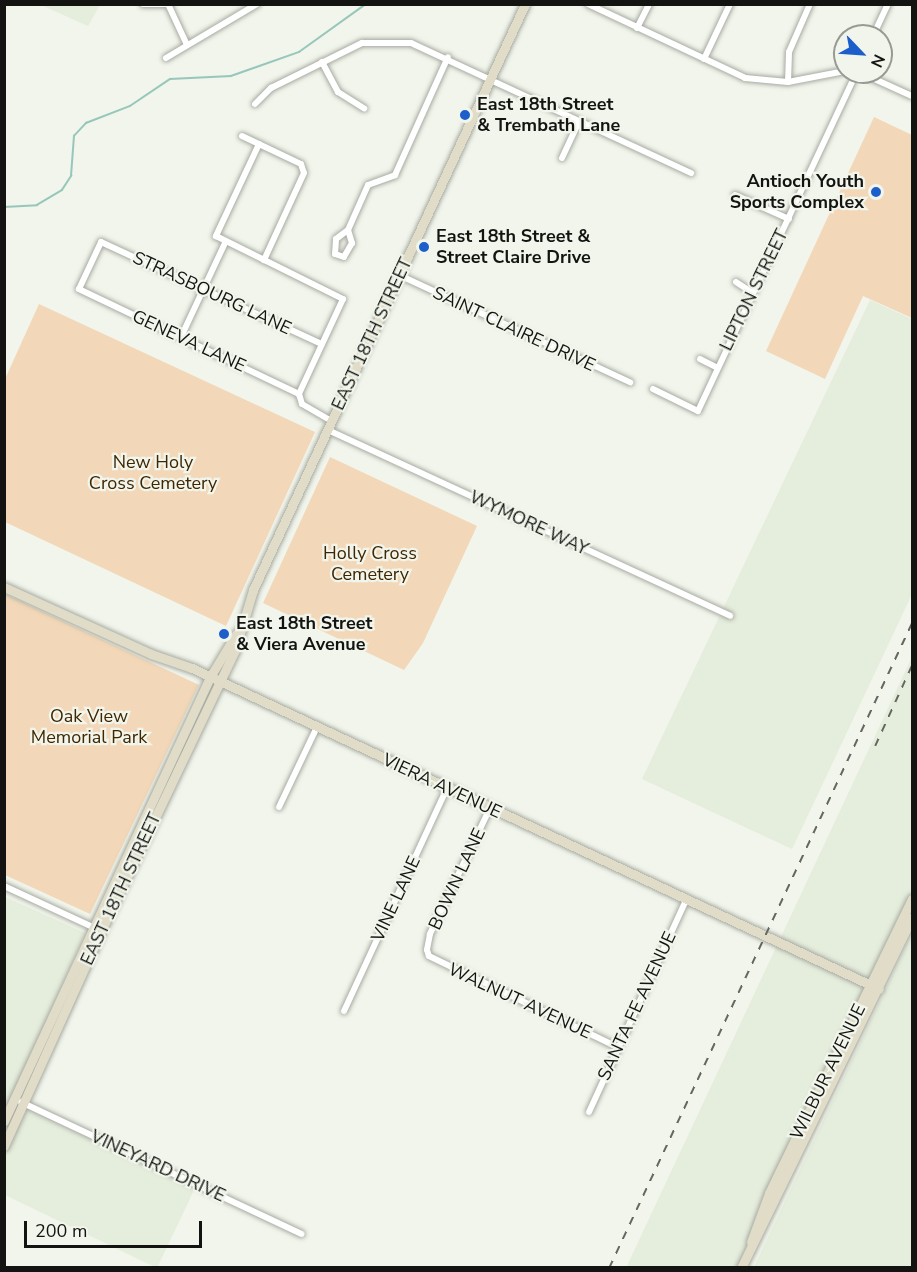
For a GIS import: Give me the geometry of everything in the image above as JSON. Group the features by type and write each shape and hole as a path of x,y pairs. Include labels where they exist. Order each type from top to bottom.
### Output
{"main road":[{"name":"EAST 18TH STREET","path":"4,1121 215,679 235,650 237,632 525,4"},
{"name":"VIERA AVENUE","path":"4,587 215,679 875,987"},
{"name":"WILBUR AVENUE","path":"875,987 912,899"},
{"name":"WILBUR AVENUE","path":"741,1268 762,1211 803,1135 875,987 912,918"},
{"name":"EAST 18TH STREET","path":"4,1146 24,1104 97,929"}],"street":[{"path":"143,4 167,4 187,45"},
{"path":"166,58 256,4"},
{"path":"588,4 745,78 789,82 833,73"},
{"path":"637,28 649,4"},
{"path":"704,59 730,4"},
{"path":"789,82 789,52 810,4"},
{"path":"879,24 888,4"},
{"path":"255,104 272,88 362,43 385,40 411,43 448,57 579,122 691,173"},
{"path":"348,230 368,185 395,175 448,57"},
{"path":"322,62 338,92 364,108"},
{"name":"LIPTON STREET","path":"653,389 698,411 716,367 852,84"},
{"path":"885,84 912,96"},
{"path":"562,158 579,122"},
{"path":"242,136 301,164 304,173 264,260"},
{"path":"259,144 216,236 225,243 343,298 299,394"},
{"path":"735,195 789,219"},
{"name":"STRASBOURG LANE","path":"79,289 101,242 322,344"},
{"path":"181,338 225,243"},
{"name":"SAINT CLAIRE DRIVE","path":"399,275 630,382"},
{"path":"736,282 753,293"},
{"name":"GENEVA LANE","path":"79,289 299,394 302,404 330,426"},
{"path":"700,358 716,367"},
{"name":"WYMORE WAY","path":"330,426 730,616"},
{"path":"279,807 317,727"},
{"name":"VINE LANE","path":"344,1011 447,788"},
{"name":"BOWN LANE","path":"427,951 430,934 490,808"},
{"path":"4,886 97,929"},
{"name":"SANTA FE AVENUE","path":"589,1112 686,900"},
{"name":"WALNUT AVENUE","path":"427,951 435,961 617,1047"},
{"name":"VINEYARD DRIVE","path":"15,1099 301,1234"}],"shaded area":[{"path":"41,5 100,5 88,26"},
{"path":"870,300 912,319 912,594 792,849 642,779"},
{"path":"912,657 912,896 737,1267 626,1268"},
{"path":"5,897 85,933 5,1112"},
{"path":"912,933 912,1267 754,1267"},
{"path":"25,1108 195,1188 157,1268 5,1195 5,1154"}],"green space":[{"name":"Antioch Youth Sports Complex","path":"874,117 912,135 912,318 863,296 825,379 766,351"},
{"name":"New Holy Cross Cemetery","path":"39,304 315,432 226,626 5,522 5,379"},
{"name":"Holly Cross Cemetery","path":"330,457 477,526 423,643 404,670 263,603"},
{"name":"Oak View Memorial Park","path":"5,594 199,685 90,914 5,875"}],"waterway":[{"path":"4,207 37,205 62,190 71,176 74,136 86,123 130,106 170,79 231,76 299,52 366,4"}],"railway":[{"path":"609,1268 912,623"},
{"path":"875,746 912,665"}],"place":[{"name":"East 18th Street & Trembath Lane","path":"465,115"},
{"name":"Antioch Youth Sports Complex","path":"876,192"},
{"name":"East 18th Street & Street Claire Drive","path":"424,247"},
{"name":"East 18th Street & Viera Avenue","path":"224,634"}]}
